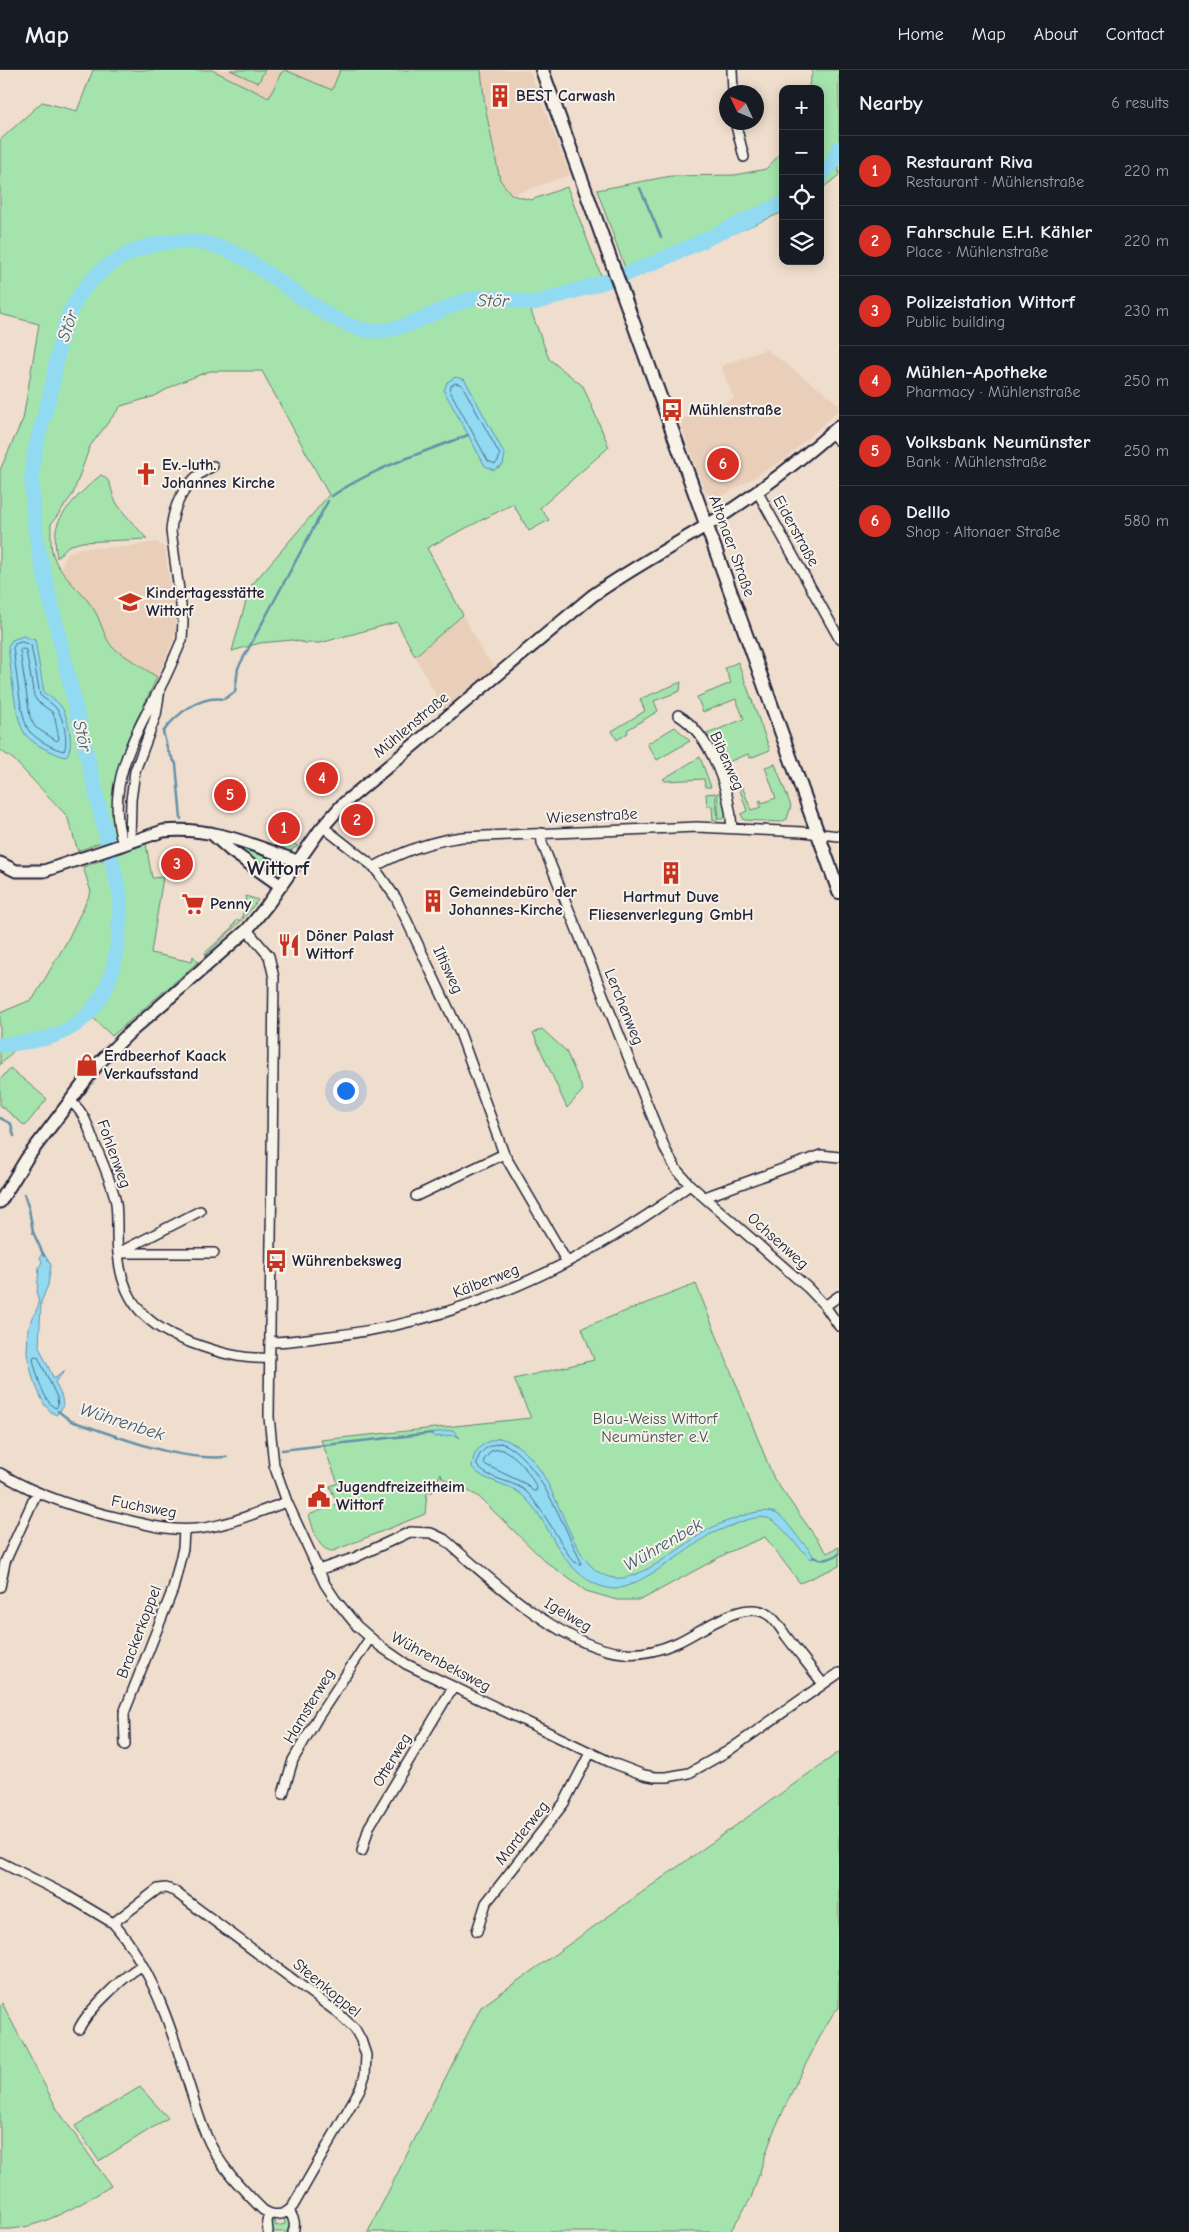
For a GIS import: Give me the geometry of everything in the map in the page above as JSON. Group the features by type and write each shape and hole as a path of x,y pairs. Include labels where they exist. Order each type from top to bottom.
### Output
{"main road":[{"name":"Altonaer Straße","path":"542,70 839,892"}],"street":[{"path":"732,70 733,85"},
{"path":"737,130 744,157"},
{"name":"Mühlenstraße","path":"0,1202 27,1158 98,1064 128,1034 247,930 323,827 343,804 592,596 626,572 757,492 836,433"},
{"path":"124,844 117,816 117,797 127,754 182,640 183,620 171,531 172,518 183,492 194,478 213,466"},
{"name":"Eiderstraße","path":"757,492 839,638"},
{"path":"124,844 135,772 156,715 161,686"},
{"name":"Biberweg","path":"678,715 694,726 711,756 725,790 732,828"},
{"name":"Iltisweg","path":"323,827 374,867 396,898 454,1019 504,1154 567,1262"},
{"name":"Wiesenstraße","path":"374,867 415,847 443,839 689,827 732,828 839,836"},
{"path":"0,863 16,871 33,873 56,868 164,831 183,829 210,832 238,839 297,862"},
{"path":"210,832 230,850 281,886"},
{"name":"Lerchenweg","path":"541,833 542,843 666,1151 676,1169 690,1186"},
{"name":"Wührenbeksweg","path":"247,930 269,956 274,978 269,1416 272,1454 277,1477 287,1502 318,1570 339,1605 370,1638 406,1664 590,1753 644,1775 667,1777 689,1773 728,1751 839,1673"},
{"name":"Fohlenweg","path":"70,1101 82,1113 112,1186 117,1213 118,1253 127,1293 138,1310 150,1322 173,1335 220,1352 253,1358 270,1358"},
{"path":"416,1196 504,1154"},
{"path":"704,1197 770,1172 790,1168 821,1155 839,1158"},
{"name":"Ochsenweg","path":"690,1186 808,1288 825,1306 839,1326"},
{"name":"Kälberweg","path":"270,1342 353,1334 408,1323 496,1295 567,1262 641,1220 690,1186"},
{"path":"118,1253 200,1211"},
{"path":"118,1253 214,1253"},
{"path":"825,1306 839,1296"},
{"name":"Fuchsweg","path":"0,1473 37,1492 98,1513 157,1527 184,1530 223,1524 287,1502"},
{"path":"0,1587 5,1562 37,1492"},
{"name":"Brackerkoppel","path":"125,1745 124,1714 172,1589 183,1548 184,1530"},
{"name":"Igelweg","path":"318,1570 354,1558 410,1532 431,1533 444,1539 530,1609 559,1630 581,1642 624,1654 655,1651 737,1612 756,1610 771,1617 823,1684"},
{"name":"Hamsterweg","path":"283,1794 293,1760 318,1717 370,1638"},
{"name":"Otterweg","path":"362,1851 369,1827 453,1687"},
{"name":"Marderweg","path":"477,1930 486,1903 564,1804 590,1753"},
{"path":"0,1862 66,1894 113,1923 126,1940 162,2007 206,2136 226,2168 269,2214 275,2215 289,2211 294,2218 295,2226 293,2232"},
{"name":"Steenkoppel","path":"113,1923 158,1889 170,1889 331,2006 359,2034 366,2060 365,2075 360,2089 289,2211"},
{"path":"79,2029 86,2016 141,1966"},
{"path":"268,2232 267,2221 269,2214"}],"shaded area":[{"path":"175,70 340,70 331,93 272,111"},
{"path":"481,70 529,70 570,175 512,195 500,180 485,105"},
{"path":"766,349 839,405 839,410 785,459 721,497 707,494 679,420 734,399 721,366"},
{"name":"Kindertagesstätte Wittorf","path":"157,542 165,548 176,626 174,639 157,677 113,648 107,641 104,632 60,570 66,555 79,548 124,547"},
{"path":"463,615 483,653 499,672 447,716 415,656"}],"green space":[{"path":"93,70 212,70 269,98 281,73 285,70 332,90 340,70 481,70 485,106 500,180 512,195 531,200 567,187 604,283 530,304 549,359 583,386 609,447 540,508 549,520 529,531 513,504 427,548 463,615 415,656 397,622 320,643 292,640 260,643 232,651 250,587 329,495 262,371 210,371 176,384 155,396 121,406 90,446 73,494 51,524 51,547 56,563 91,605 107,640 113,648 157,677 125,746 116,775 114,802 117,836 78,851 67,816 13,759 0,750 0,470 23,419 39,324 0,314 0,140 42,102 77,111"},
{"path":"230,70 265,70 258,83"},
{"path":"813,70 839,70 839,175 824,187 824,85 809,85"},
{"path":"779,155 779,214 629,279 597,190 671,176 735,175 766,169"},
{"path":"101,475 108,480 119,507 147,539 82,542 68,546 57,558 55,538 61,518 77,497"},
{"path":"738,662 770,750 750,758 748,754 728,762 720,744 714,746 707,734 744,719 736,699 703,712 697,697 731,683 725,668"},
{"path":"681,682 680,691 654,701 658,711 627,730 628,733 617,740 612,731 645,711 640,699"},
{"path":"675,727 690,741 657,760 647,744"},
{"path":"700,757 711,787 705,787 704,779 665,781 663,779"},
{"path":"775,764 791,806 787,819 781,822 744,820 741,814 747,811 739,787 742,786 751,810 761,807 759,801 761,800 762,803 776,798 765,767"},
{"path":"715,793 718,820 713,820 712,806 707,806 706,794"},
{"path":"717,793 721,793 727,815 723,819 719,819"},
{"path":"289,841 298,846 290,851 281,850"},
{"path":"146,844 152,878 163,877 151,953 192,962 193,956 198,962 112,1036 88,1013 67,1030 53,1036 22,1042 0,1065 0,1013 33,999 66,943 91,892 83,867"},
{"path":"237,844 271,857 264,868 237,848"},
{"path":"276,859 281,867 278,872 271,873 268,871"},
{"path":"246,896 258,900 243,919 242,918"},
{"path":"237,920 242,920 206,955 205,953 230,930"},
{"path":"542,1029 566,1051 583,1090 567,1108 533,1033"},
{"path":"10,1068 47,1099 25,1126 0,1105 0,1080"},
{"name":"Blau-Weiss Wittorf Neumünster e.V.","path":"696,1284 774,1479 827,1553 839,1547 839,1566 800,1583 765,1537 729,1552 641,1600 617,1600 586,1591 546,1562 478,1496 442,1478 441,1473 433,1492 427,1492 425,1514 333,1551 328,1550 319,1543 309,1515 337,1504 330,1486 338,1483 321,1440 531,1418 514,1379 594,1360 582,1328"},
{"path":"839,1752 839,2008 834,2012 824,2029 796,2083 773,2133 751,2198 730,2232 368,2232 481,2007"},
{"path":"2,2003 57,2109 111,2186 58,2215 14,2229 0,2229 0,2005"},
{"path":"140,2087 168,2118 99,2161 75,2126"},
{"path":"284,2217 290,2221 290,2232 272,2232 271,2224 274,2219 276,2226 285,2224"}],"water":[{"path":"456,377 465,380 505,455 503,465 494,470 485,466 444,391 447,382"},
{"path":"23,636 35,640 44,693 58,703 66,716 70,732 70,747 65,757 33,742 25,734 21,726 8,646 12,640"},
{"path":"43,1252 51,1265 48,1285 41,1302 39,1347 54,1379 65,1371 55,1382 63,1403 56,1415 44,1404 33,1379 27,1354 28,1329 39,1304 37,1294 39,1267 42,1262 40,1257"},
{"path":"453,1430 460,1438 455,1435 435,1437 429,1433"},
{"path":"500,1438 521,1448 537,1466 550,1487 571,1535 583,1555 596,1571 614,1578 625,1578 649,1568 716,1526 746,1515 768,1511 782,1517 814,1558 811,1559 775,1522 763,1517 741,1522 709,1535 663,1567 624,1587 614,1589 597,1585 570,1565 540,1516 521,1494 483,1476 472,1467 474,1455 480,1447"}],"waterway":[{"name":"Stör","path":"821,175 832,164 839,148"},
{"path":"640,188 661,237"},
{"name":"Stör","path":"0,1045 33,1041 53,1036 74,1026 90,1013 110,978 118,938 120,895 38,548 32,494 34,454 51,390 65,324 76,301 90,281 108,265 129,253 152,245 176,241 201,243 225,249 243,258 322,311 342,322 361,329 378,331 403,326 471,299 492,298 533,303 596,285 650,264 779,205"},
{"path":"332,496 347,486 381,469 468,435"},
{"path":"181,819 176,764 168,751 163,732 168,725 189,707 206,700 224,699 235,692 238,668 328,501"},
{"name":"Wührenbek","path":"0,1118 11,1124 14,1136"},
{"name":"Wührenbek","path":"24,1194 33,1232 44,1256"},
{"name":"Wührenbek","path":"58,1411 71,1421 168,1452 207,1457 227,1457"},
{"name":"Wührenbek","path":"282,1450 432,1433"},
{"name":"Wührenbek","path":"813,1557 826,1559 839,1554"}],"place":[{"name":"BEST Carwash","path":"500,96"},
{"name":"Mühlenstraße","path":"672,410"},
{"name":"Delllo","path":"723,464"},
{"name":"Ev.-luth. Johannes Kirche","path":"146,474"},
{"name":"Kindertagesstätte Wittorf","path":"130,602"},
{"name":"Mühlen-Apotheke","path":"322,778"},
{"name":"Volksbank Neumünster","path":"230,795"},
{"name":"Fahrschule E.H. Kähler","path":"357,820"},
{"name":"Restaurant Riva","path":"284,828"},
{"name":"Polizeistation Wittorf","path":"177,864"},
{"name":"Hartmut Duve Fliesenverlegung GmbH","path":"671,873"},
{"name":"Gemeindebüro der Johannes-Kirche","path":"433,901"},
{"name":"Penny","path":"193,904"},
{"name":"Döner Palast Wittorf","path":"289,945"},
{"name":"Erdbeerhof Kaack Verkaufsstand","path":"87,1065"},
{"name":"Wührenbeksweg","path":"276,1261"},
{"name":"Jugendfreizeitheim Wittorf","path":"319,1496"}],"district":[{"name":"Wittorf","path":"278,868"}]}
